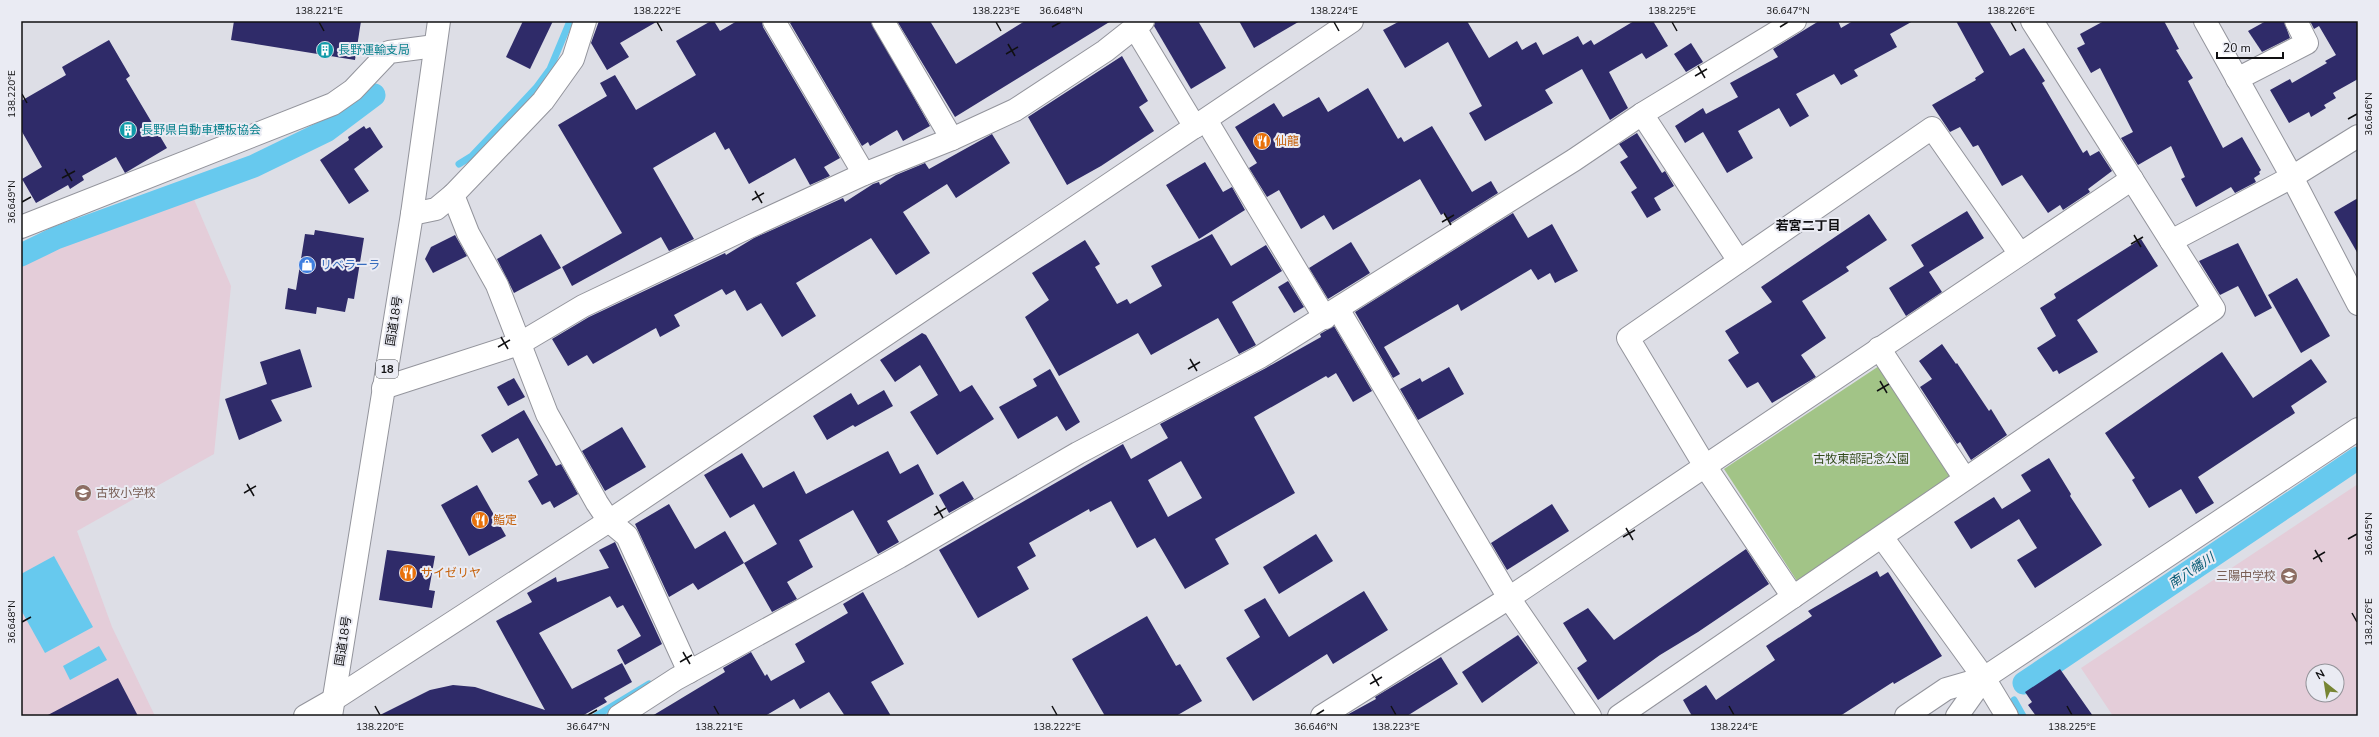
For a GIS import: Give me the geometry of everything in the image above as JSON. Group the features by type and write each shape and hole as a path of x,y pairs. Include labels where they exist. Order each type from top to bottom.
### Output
{"main road":[{"name":"国道18号","path":"332,708 412,214 439,21"},
{"path":"412,214 436,209 452,195 543,101 573,58 585,21"},
{"path":"774,21 864,174"},
{"path":"883,21 952,139"},
{"path":"305,716 332,708 887,332 1352,21"},
{"path":"619,716 689,672 899,557 1078,453 1260,357 1332,314 1574,160 1642,114 1795,21"},
{"path":"1619,716 2214,308 2032,21"},
{"path":"2205,21 2292,177 2358,304"},
{"path":"2237,79 2307,43 2296,21"},
{"path":"383,388 519,344 583,306 864,174 952,139 1015,110 1105,51 1139,24 1200,124 1332,314 1509,598 1590,716"},
{"path":"21,227 332,104 353,90 389,52 435,46"},
{"path":"1642,114 1739,261"},
{"path":"1793,597 1705,466 1628,338 1932,128 2020,254"},
{"path":"2171,241 2292,177 2358,136"},
{"path":"1322,716 1509,598 2132,179"},
{"path":"452,195 468,232 497,285 546,414 609,520 627,536 689,672"},
{"path":"1879,348 1966,479"},
{"path":"1906,716 1946,689 1984,678 2358,429"},
{"path":"1882,537 1984,678 2006,716"},
{"path":"1957,716 1984,678"}],"shaded area":[{"name":"古牧小学校","path":"193,197 231,286 214,454 77,531 112,627 155,716 21,716 21,264 66,242"},
{"name":"三陽中学校","path":"2358,484 2358,716 2113,716 2081,668"}],"green space":[{"name":"古牧東部記念公園","path":"1882,364 1956,477 1797,581 1724,469"}],"water":[{"path":"54,556 93,627 45,653 21,610 21,574"},
{"path":"99,646 107,660 70,680 63,666"}],"building":[{"name":"長野運輸支局","path":"234,21 361,21 355,60 231,40"},
{"path":"523,21 553,21 530,69 506,57"},
{"path":"599,21 658,21 620,43 629,57 607,70 591,43"},
{"path":"711,21 714,21 720,31 737,21 762,21 763,27 840,158 824,167 830,176 810,185 795,158 749,184 729,148 725,150 715,132 653,168 694,239 669,251 661,237 572,286 562,267 622,233 558,125 607,96 600,83 615,75 636,110 696,75 676,41"},
{"path":"794,21 871,21 930,126 903,141 897,130 870,146 868,142 862,146 790,23"},
{"path":"897,21 930,21 956,64 1025,21 1111,21 955,117"},
{"path":"1155,21 1198,21 1226,68 1191,89 1154,26"},
{"path":"1239,21 1300,21 1254,48"},
{"path":"1400,21 1467,21 1489,58 1517,41 1522,50 1536,42 1543,55 1578,36 1583,45 1591,40 1594,45 1634,21 1653,21 1668,46 1646,59 1642,53 1609,72 1628,108 1610,120 1582,69 1545,90 1553,103 1485,141 1469,113 1482,106 1448,42 1405,68 1383,30"},
{"path":"1819,21 1838,21 1841,28 1853,21 1913,21 1890,34 1897,47 1854,70 1858,76 1841,85 1834,74 1796,94 1809,116 1790,127 1779,108 1738,131 1753,158 1727,173 1703,132 1685,143 1675,126 1703,108 1706,114 1738,97 1730,83 1778,57 1773,49"},
{"path":"1956,21 1989,21 2010,56 2024,48 2045,81 2042,83 2083,153 2087,150 2090,156 2099,151 2112,171 2088,189 2090,192 2063,210 2060,205 2048,213 2022,175 2002,186 1978,145 1973,147 1960,127 1950,132 1932,105 1976,80 1975,78 1984,72"},
{"path":"2104,21 2164,21 2179,49 2176,50 2193,78 2188,81 2223,148 2242,137 2261,170 2259,172 2260,174 2254,178 2256,182 2235,193 2231,187 2196,207 2181,179 2185,177 2171,146 2138,165 2121,138 2133,132 2100,68 2091,73 2077,48 2085,44 2080,34"},
{"path":"2266,21 2284,21 2290,38 2262,52 2248,31"},
{"path":"2310,21 2358,21 2358,79 2333,93 2336,98 2324,105 2326,108 2311,117 2309,112 2289,123 2270,90 2290,79 2292,83 2327,63 2325,61 2336,55 2319,26 2314,29"},
{"path":"109,40 130,76 126,79 167,148 125,173 116,157 82,176 84,180 70,189 68,185 36,203 22,179 42,167 21,130 21,101 66,75 62,67"},
{"path":"1691,43 1703,62 1686,72 1674,54"},
{"path":"1122,56 1148,101 1139,107 1154,131 1101,166 1067,185 1028,117"},
{"path":"1368,88 1398,139 1401,137 1404,142 1432,126 1472,192 1491,181 1498,193 1450,223 1444,213 1441,215 1420,179 1333,230 1324,215 1301,229 1279,190 1267,197 1249,168 1257,163 1235,127 1274,103 1283,117 1319,97 1328,112"},
{"path":"364,126 366,129 370,127 383,147 354,169 369,191 349,204 320,160 349,140 348,137"},
{"path":"1637,133 1662,173 1665,171 1674,186 1654,198 1661,210 1647,218 1631,192 1637,188 1620,162 1628,157 1619,144"},
{"path":"992,134 1010,163 956,198 947,184 903,212 930,253 896,275 871,238 796,283 816,316 782,337 761,303 747,311 735,290 726,295 722,289 674,315 680,326 660,337 656,328 593,364 587,355 568,366 552,339 589,317 725,253 726,255 754,238 843,198 845,202 873,184 879,182 880,185 896,175 925,163 929,169"},
{"path":"1205,162 1223,192 1232,187 1245,210 1199,239 1166,185"},
{"path":"2358,198 2358,254 2334,212"},
{"path":"1967,211 1984,238 1929,272 1942,292 1906,316 1889,288 1924,266 1911,245"},
{"path":"1513,213 1528,238 1552,224 1578,271 1555,283 1550,273 1538,280 1531,269 1461,311 1458,304 1384,347 1400,374 1393,378 1355,312"},
{"path":"1869,214 1887,240 1846,267 1849,271 1802,301 1826,338 1801,355 1816,377 1772,403 1758,382 1747,388 1728,360 1739,353 1725,331 1772,302 1761,287"},
{"path":"315,230 364,238 354,299 348,298 345,312 317,307 316,314 285,309 288,288 296,290 305,234 314,235"},
{"path":"541,234 561,268 514,293 497,259"},
{"path":"1212,234 1231,266 1266,245 1282,271 1232,302 1256,345 1239,354 1218,318 1151,355 1138,333 1059,376 1025,317 1049,300 1032,273 1085,240 1100,264 1095,267 1117,304 1127,299 1130,304 1162,286 1151,266"},
{"path":"455,235 467,256 433,273 425,259 431,247"},
{"path":"2141,239 2158,266 2077,320 2098,352 2059,374 2057,370 2053,372 2037,348 2056,336 2040,308 2056,298 2054,294"},
{"path":"1351,242 1370,273 1328,299 1309,268"},
{"path":"2238,243 2272,308 2255,317 2238,286 2220,295 2199,261"},
{"path":"2297,278 2330,336 2301,353 2268,295"},
{"path":"1288,281 1304,307 1294,313 1278,287"},
{"path":"1334,326 1372,391 1353,402 1336,373 1328,378 1326,376 1254,417 1295,493 1215,539 1229,564 1185,589 1155,538 1137,548 1111,501 1090,512 1089,509 1029,543 1036,556 1017,567 1029,589 978,618 939,550 1123,444 1131,459 1168,438 1160,424 1266,368 1321,337 1320,334","holes":["1181,461 1202,498 1168,517 1148,480"]},
{"path":"922,333 926,335 960,392 972,385 994,419 937,455 910,412 938,395 920,365 895,382 880,360"},
{"path":"1942,344 1956,364 1957,363 1989,411 1991,409 2007,435 1971,460 1960,442 1957,444 1920,387 1932,379 1919,361"},
{"path":"300,349 312,387 271,400 282,421 239,440 225,399 267,384 260,362"},
{"path":"2222,352 2253,398 2311,359 2327,382 2291,406 2295,413 2198,477 2214,503 2196,514 2181,489 2149,508 2132,480 2135,478 2105,433"},
{"path":"1449,367 1464,394 1418,420 1400,389 1420,378 1422,382"},
{"path":"1050,369 1080,422 1066,431 1057,416 1018,439 999,407 1037,386 1033,379"},
{"path":"514,378 525,397 508,406 497,387"},
{"path":"884,390 893,406 855,427 853,425 827,440 813,416 851,393 858,405"},
{"path":"524,410 556,466 561,464 578,494 554,508 550,501 542,505 528,481 538,475 518,438 492,453 481,435"},
{"path":"622,427 646,467 605,491 582,451"},
{"path":"888,451 900,474 918,464 934,494 887,521 899,542 878,554 853,510 799,540 813,567 787,582 797,599 772,612 744,563 777,544 754,504 730,518 704,475 742,453 763,488 794,471 806,494"},
{"path":"2049,458 2071,494 2070,496 2102,545 2035,588 2017,560 2037,548 2019,519 1971,549 1954,522 1994,497 2002,509 2031,491 2021,475"},
{"path":"963,481 974,499 949,513 939,495"},
{"name":"鮨定","path":"477,485 506,536 469,556 441,505"},
{"path":"669,504 695,549 725,531 744,563 698,590 693,583 669,597 635,524"},
{"path":"1552,504 1569,531 1507,570 1491,543"},
{"path":"1316,534 1333,561 1279,594 1263,567"},
{"path":"615,542 662,644 625,665 617,650 641,636 623,605 617,608 610,596 539,633 572,689 622,663 632,682 604,698 607,702 582,716 378,716 430,690 453,685 475,687 545,710 496,621 532,602 527,593 556,577 557,582 609,568 599,550"},
{"path":"1746,549 1769,584 1698,632 1660,655 1598,700 1577,668 1587,661 1563,623 1588,608 1614,640"},
{"name":"サイゼリヤ","path":"387,550 435,556 429,590 435,591 432,608 379,600"},
{"path":"1877,571 1880,577 1888,572 1942,656 1894,684 1893,682 1840,716 1692,716 1683,700 1706,685 1716,700 1775,660 1766,646 1812,616 1808,611"},
{"path":"1364,591 1388,630 1333,664 1327,654 1253,701 1226,658 1260,637 1244,610 1265,598 1289,637"},
{"path":"863,592 904,664 871,682 891,716 845,716 829,692 800,709 794,699 765,716 652,716 725,672 723,668 751,652 765,676 767,674 771,681 805,662 795,644 848,613 843,604"},
{"path":"1147,616 1176,666 1180,664 1202,701 1176,716 1105,716 1072,659"},
{"path":"1518,635 1538,663 1482,703 1462,672"},
{"path":"1441,657 1458,684 1407,716 1345,716 1376,699 1375,697"},
{"path":"2060,669 2093,716 2036,716 2028,705 2032,702 2025,692"},
{"path":"118,678 138,716 46,716"}],"waterway":[{"path":"459,164 472,156 536,88 550,69 570,21"},
{"path":"21,255 56,238 254,166 326,131 374,95"},
{"name":"南八幡川","path":"2024,683 2358,458"},
{"path":"596,716 649,684"},
{"path":"2014,700 2023,716"}],"place":[{"name":"長野運輸支局","path":"325,50"},
{"name":"長野県自動車標板協会","path":"128,130"},
{"name":"仙龍","path":"1262,141"},
{"name":"リベラーラ","path":"307,265"},
{"name":"古牧小学校","path":"83,493"},
{"name":"鮨定","path":"480,520"},
{"name":"サイゼリヤ","path":"408,573"},
{"name":"三陽中学校","path":"2289,576"}],"district":[{"name":"若宮二丁目","path":"1808,225"}]}
